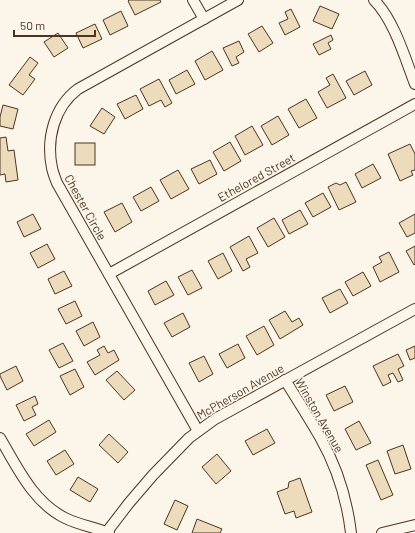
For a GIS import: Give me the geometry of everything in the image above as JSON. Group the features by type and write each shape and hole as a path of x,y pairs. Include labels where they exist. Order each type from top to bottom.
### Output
{"street":[{"path":"193,0 204,19"},
{"name":"Chester Circle","path":"198,431 57,183 52,169 50,139 53,125 62,104 78,88 238,0"},
{"path":"374,0 386,14 393,27 415,84"},
{"name":"Ethelored Street","path":"109,274 415,104"},
{"name":"McPherson Avenue","path":"107,533 129,503 153,475 178,448 198,431 215,419 415,308"},
{"name":"Winston Avenue","path":"285,380 321,438 336,471 344,492 349,514 351,533"},
{"path":"0,438 31,489 40,500 64,518 107,533"},
{"path":"382,533 415,524"}],"building":[{"path":"160,0 161,2 135,15 128,1"},
{"path":"320,6 339,14 332,29 313,21"},
{"path":"291,9 300,27 285,35 279,23 288,19 285,12"},
{"path":"121,11 128,26 110,35 103,20"},
{"path":"95,24 102,39 83,48 76,33"},
{"path":"262,26 273,43 259,52 248,34"},
{"path":"58,33 68,48 54,57 44,42"},
{"path":"331,35 333,40 328,43 331,49 319,55 313,44"},
{"path":"239,41 244,52 236,57 239,63 232,66 223,48"},
{"path":"212,51 223,70 205,80 195,61"},
{"path":"30,57 38,63 29,75 35,79 23,95 9,85"},
{"path":"187,70 195,84 176,94 169,80"},
{"path":"365,71 372,85 354,95 346,81"},
{"path":"333,74 346,98 327,108 318,92 330,85 326,78"},
{"path":"159,79 172,103 165,107 161,100 149,106 140,89"},
{"path":"136,95 143,109 125,119 117,104"},
{"path":"306,99 317,118 299,128 288,109"},
{"path":"3,105 18,109 13,129 0,126 0,117"},
{"path":"102,108 115,117 104,134 90,126"},
{"path":"278,116 289,135 272,145 261,126"},
{"path":"252,126 263,145 245,155 235,136"},
{"path":"6,137 8,151 14,150 18,180 6,182 5,174 0,175 0,138"},
{"path":"230,142 241,161 224,171 213,152"},
{"path":"75,143 95,143 95,165 75,165"},
{"path":"410,144 415,154 415,170 411,171 413,175 400,181 388,154"},
{"path":"210,160 217,174 199,184 191,169"},
{"path":"373,164 381,178 362,188 355,174"},
{"path":"178,170 189,189 171,199 160,180"},
{"path":"346,182 356,202 339,210 328,187 336,183 340,185"},
{"path":"151,187 159,201 141,211 133,197"},
{"path":"323,193 331,207 313,217 305,203"},
{"path":"122,203 132,222 115,232 104,212"},
{"path":"300,210 308,224 289,234 282,220"},
{"path":"33,214 41,229 24,237 17,222"},
{"path":"415,214 415,233 407,237 399,223"},
{"path":"274,218 285,237 268,247 257,228"},
{"path":"249,236 258,253 246,259 250,267 243,271 230,247"},
{"path":"47,244 55,259 38,268 30,253"},
{"path":"415,246 415,264 414,265 406,251"},
{"path":"389,252 399,272 380,282 373,267 382,262 379,257"},
{"path":"223,253 232,271 218,279 208,261"},
{"path":"192,270 202,288 188,295 178,277"},
{"path":"64,271 72,286 55,294 48,279"},
{"path":"363,272 371,286 353,296 345,282"},
{"path":"166,281 174,295 155,305 148,291"},
{"path":"340,289 348,303 330,313 322,298"},
{"path":"75,301 82,316 66,324 58,309"},
{"path":"285,311 292,322 299,318 303,325 280,339 269,320"},
{"path":"183,313 190,327 172,337 164,323"},
{"path":"93,322 100,337 84,346 76,331"},
{"path":"264,326 274,345 257,355 246,336"},
{"path":"63,343 73,361 59,368 49,350"},
{"path":"238,344 245,358 227,368 219,354"},
{"path":"104,346 108,353 114,350 119,360 95,375 87,362 100,355 97,350"},
{"path":"415,346 415,358 410,360 406,350"},
{"path":"398,354 404,366 398,369 403,380 398,382 393,373 388,375 391,382 383,386 373,366"},
{"path":"204,356 213,374 199,382 189,363"},
{"path":"16,366 23,381 7,390 0,374"},
{"path":"75,369 84,387 70,395 60,376"},
{"path":"117,371 135,390 124,400 106,380"},
{"path":"345,386 353,402 334,411 326,395"},
{"path":"35,396 38,404 32,407 36,415 24,421 16,405"},
{"path":"49,420 56,432 34,446 26,434"},
{"path":"359,421 371,443 356,450 345,429"},
{"path":"267,429 275,443 253,455 245,441"},
{"path":"109,434 128,452 118,463 99,445"},
{"path":"403,445 411,469 395,474 387,451"},
{"path":"65,450 74,464 56,475 47,461"},
{"path":"217,454 231,471 216,484 202,467"},
{"path":"378,460 393,495 381,500 366,465"},
{"path":"78,477 98,489 90,502 70,490"},
{"path":"300,478 312,512 296,518 294,511 285,514 277,492 288,488 289,482"},
{"path":"175,500 188,506 177,530 164,524"},
{"path":"197,519 222,529 220,533 192,533"}]}
